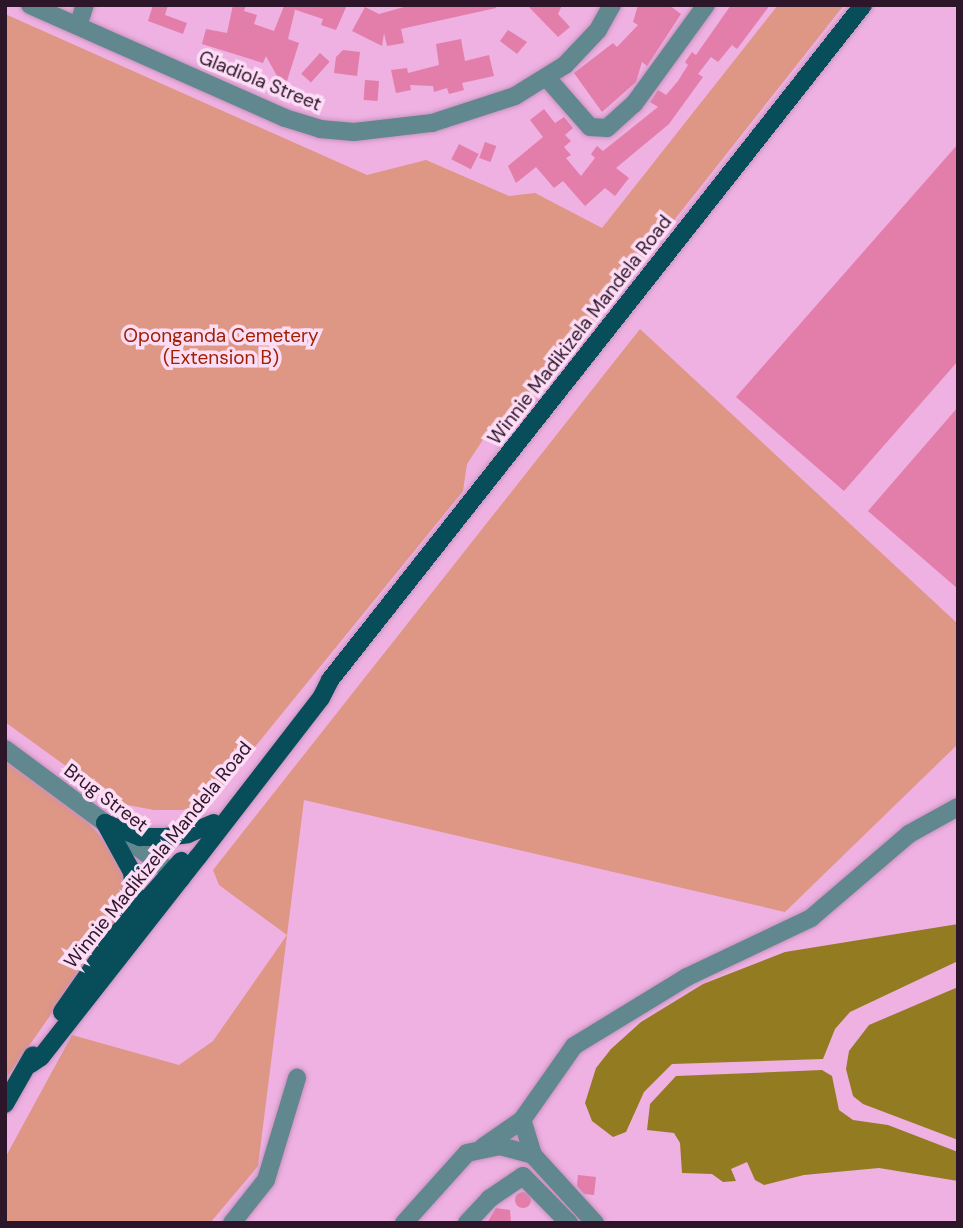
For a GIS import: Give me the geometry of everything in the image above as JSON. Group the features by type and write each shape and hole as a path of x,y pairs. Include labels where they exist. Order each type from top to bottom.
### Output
{"main road":[{"name":"Winnie Madikizela Mandela Road","path":"5,1104 31,1064 33,1052 115,936 176,876 321,698 330,680 863,5"},
{"name":"Winnie Madikizela Mandela Road","path":"31,1064 41,1058 214,823 314,693 330,680"},
{"path":"105,823 140,837 188,834 214,823"},
{"path":"105,823 132,872 134,885 132,909 115,936"}],"street":[{"name":"Gladiola Street","path":"30,5 285,118 328,130 354,132 432,123 488,108 547,78 587,44 612,5"},
{"path":"78,26 85,5"},
{"path":"547,78 590,127 607,128 634,103 706,5"},
{"name":"Brug Street","path":"5,749 176,876"},
{"path":"404,1223 467,1153 483,1147 522,1120 574,1046 687,977 811,918 909,834 958,807"},
{"path":"232,1223 266,1180 297,1078"},
{"path":"522,1120 533,1155 579,1220"},
{"path":"483,1147 533,1155"},
{"path":"467,1223 489,1199 523,1176 579,1220"}],"green space":[{"name":"Oponganda Cemetery (Extension B)","path":"778,5 844,5 521,414 490,429 467,464 463,491 211,801 183,810 154,810 117,803 5,722 5,14 367,175 426,160 509,196 535,193 602,228"},
{"path":"640,329 958,624 958,744 785,912 304,800 258,1166 210,1223 5,1223 5,1158 72,1035 179,1065 213,1041 287,935 219,885 213,870"},
{"path":"5,761 88,822 102,838 123,871 125,899 120,916 5,1080"}],"shaded area":[{"path":"958,924 958,961 850,1012 835,1029 823,1059 672,1064 644,1092 626,1132 613,1137 592,1121 585,1103 596,1068 611,1049 641,1022 703,984 785,952"},
{"path":"958,987 958,1140 863,1104 853,1096 846,1069 849,1051 869,1025"},
{"path":"822,1070 832,1076 839,1110 853,1120 888,1125 958,1152 958,1181 879,1168 804,1175 764,1185 755,1180 747,1162 731,1169 736,1181 723,1182 712,1174 682,1173 680,1143 674,1133 647,1130 650,1104 676,1076"}],"building":[{"path":"153,5 168,5 165,15 187,23 183,34 148,21"},
{"path":"233,5 246,5 244,11 257,15 254,24 274,31 284,6 347,5 336,30 321,25 323,19 290,8 295,10 288,39 299,43 287,81 277,76 266,56 263,63 202,44 206,29 227,33"},
{"path":"411,5 496,5 496,8 401,29 404,43 387,46 384,33 382,46 352,31 365,7 379,14"},
{"path":"527,5 562,5 558,14 570,27 558,37"},
{"path":"638,5 669,5 681,14 647,66 642,62 636,82 602,112 574,73 613,43 617,47 638,25 633,22"},
{"path":"731,5 770,5 737,49 732,45 718,62 711,57 698,74 703,77 669,124 616,168 629,178 615,196 605,188 585,206 563,181 554,188 536,167 516,183 508,166 543,137 530,120 544,109 555,123 564,117 573,128 565,135 571,141 564,147 571,155 566,158 581,176 595,158 591,154 597,146 603,151 658,107 650,102 658,90 666,95 688,65 685,62 692,52 696,55"},
{"path":"508,30 527,42 517,54 500,41"},
{"path":"461,39 465,61 489,55 494,76 462,83 464,90 449,94 447,88 434,92 433,86 410,85 411,90 396,93 391,70 407,68 408,73 439,65 436,44"},
{"path":"343,50 360,52 357,76 334,73 336,57"},
{"path":"320,53 330,62 311,83 301,74"},
{"path":"365,80 379,81 378,101 364,100"},
{"path":"485,142 496,146 490,162 479,158"},
{"path":"459,144 479,154 471,169 451,159"},
{"path":"958,144 958,361 844,491 736,397"},
{"path":"958,407 958,589 868,511"},
{"path":"578,1175 596,1177 594,1195 584,1194 577,1186"},
{"path":"523,1192 529,1194 529,1206 523,1208 517,1206 515,1200 517,1194"},
{"path":"496,1208 510,1210 511,1223 487,1223"}]}
